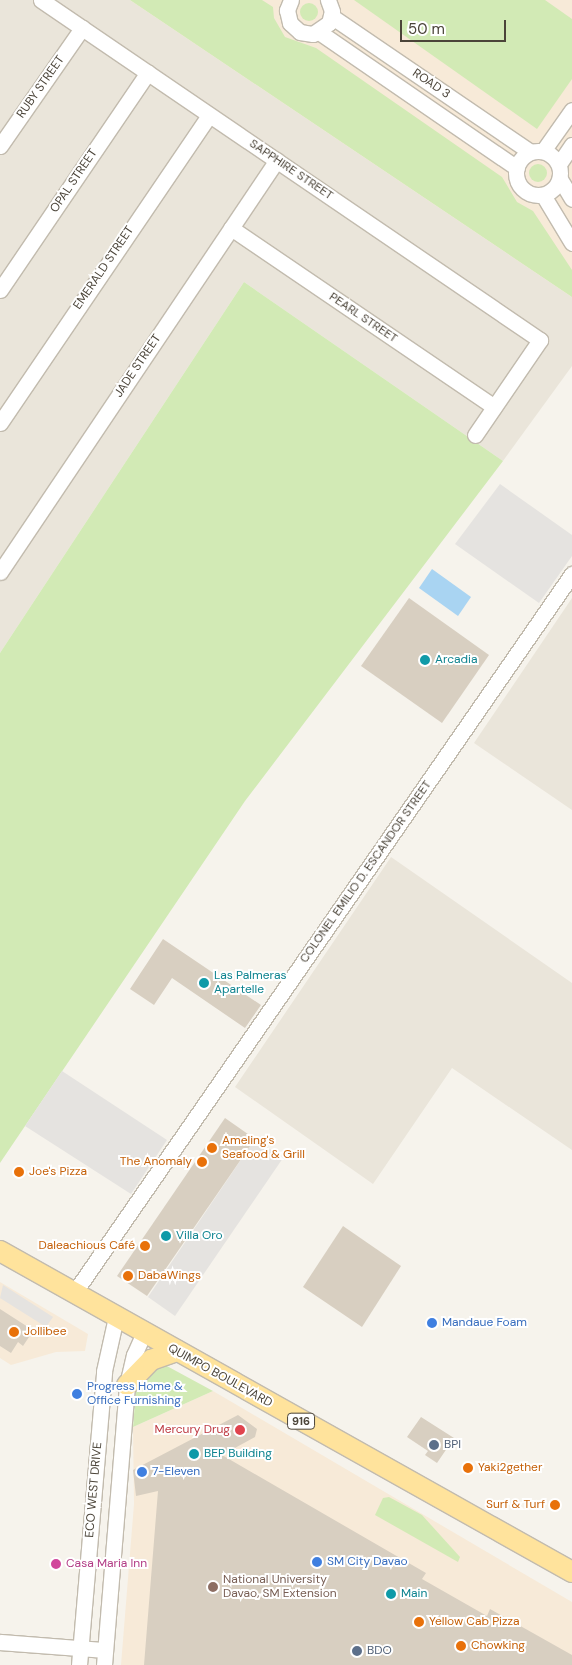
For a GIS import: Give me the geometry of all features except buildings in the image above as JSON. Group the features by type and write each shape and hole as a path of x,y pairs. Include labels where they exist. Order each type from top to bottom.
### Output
{"main road":[{"name":"QUIMPO BOULEVARD","path":"0,1251 572,1572"},
{"path":"127,1385 145,1364 177,1351"}],"street":[{"name":"SAPPHIRE STREET","path":"41,0 540,340 494,407"},
{"path":"290,0 287,17 294,28 306,34 319,32 330,4"},
{"name":"ROAD 3","path":"330,4 537,152"},
{"name":"RUBY STREET","path":"0,146 82,28"},
{"name":"ROAD 3","path":"319,32 517,168"},
{"name":"OPAL STREET","path":"0,290 148,72"},
{"path":"560,180 554,190 543,195 530,194 520,186 517,168 537,152 572,110"},
{"name":"EMERALD STREET","path":"0,423 210,114"},
{"path":"572,145 559,164 560,180 572,200"},
{"path":"537,152 559,164"},
{"name":"JADE STREET","path":"0,572 277,160"},
{"path":"543,195 572,243"},
{"name":"PEARL STREET","path":"231,228 494,407"},
{"path":"474,435 494,407"},
{"name":"COLONEL EMILIO D. ESCANDOR STREET","path":"74,1293 572,574"},
{"name":"ECO WEST DRIVE","path":"79,1665 104,1372 116,1317"},
{"name":"ECO WEST DRIVE","path":"104,1658 127,1385 134,1354 144,1333"},
{"path":"97,1459 121,1462"},
{"path":"0,1642 80,1648 104,1658"}],"shaded area":[{"path":"0,0 130,0 572,297 572,366 503,461 244,282 0,653"},
{"path":"130,0 572,0 572,297"},
{"path":"500,484 572,535 572,556 539,603 455,544"},
{"path":"572,598 572,810 474,743"},
{"path":"391,857 572,983 572,1150 452,1068 373,1184 235,1087"},
{"path":"62,1071 167,1140 131,1194 25,1126"},
{"path":"255,1139 283,1158 175,1316 148,1297"},
{"path":"0,1282 88,1334 85,1351 56,1352 11,1365 0,1358"},
{"path":"3,1285 53,1317 46,1327 0,1298"},
{"name":"SM City Davao","path":"213,1391 572,1602 572,1665 121,1665 134,1504 133,1427"}],"green space":[{"path":"130,0 262,0 273,7 274,18 285,37 316,48 502,177 517,202 533,211 572,270 572,297"},
{"path":"354,0 545,0 572,19 572,79 537,129"},
{"path":"309,3 315,6 318,12 315,18 309,21 303,18 300,12 303,6"},
{"path":"538,164 544,167 547,173 544,179 538,182 532,179 529,173 532,167"},
{"path":"244,282 503,461 245,801 0,1163 0,653"},
{"path":"165,1365 213,1391 133,1427 136,1389 151,1368"},
{"path":"389,1497 422,1515 460,1557 458,1562 375,1515 383,1498"}],"water":[{"path":"432,569 471,597 458,616 419,588"}],"place":[{"name":"Arcadia","path":"425,660"},
{"name":"Las Palmeras Apartelle","path":"204,983"},
{"name":"Ameling's Seafood & Grill","path":"212,1148"},
{"name":"The Anomaly","path":"202,1162"},
{"name":"Joe's Pizza","path":"19,1172"},
{"name":"Villa Oro","path":"166,1236"},
{"name":"Daleachious Café","path":"145,1246"},
{"name":"DabaWings","path":"128,1276"},
{"name":"Mandaue Foam","path":"432,1323"},
{"name":"Jollibee","path":"14,1332"},
{"name":"Progress Home & Office Furnishing","path":"77,1394"},
{"name":"Mercury Drug","path":"240,1430"},
{"name":"BPI","path":"434,1445"},
{"name":"BEP Building","path":"194,1454"},
{"name":"Yaki2gether","path":"468,1468"},
{"name":"7-Eleven","path":"142,1472"},
{"name":"Surf & Turf","path":"555,1505"},
{"name":"SM City Davao","path":"317,1562"},
{"name":"Casa Maria Inn","path":"56,1564"},
{"name":"National University Davao, SM Extension","path":"213,1587"},
{"name":"Main","path":"391,1594"},
{"name":"Yellow Cab Pizza","path":"419,1622"},
{"name":"Chowking","path":"461,1646"},
{"name":"BDO","path":"357,1651"}]}
